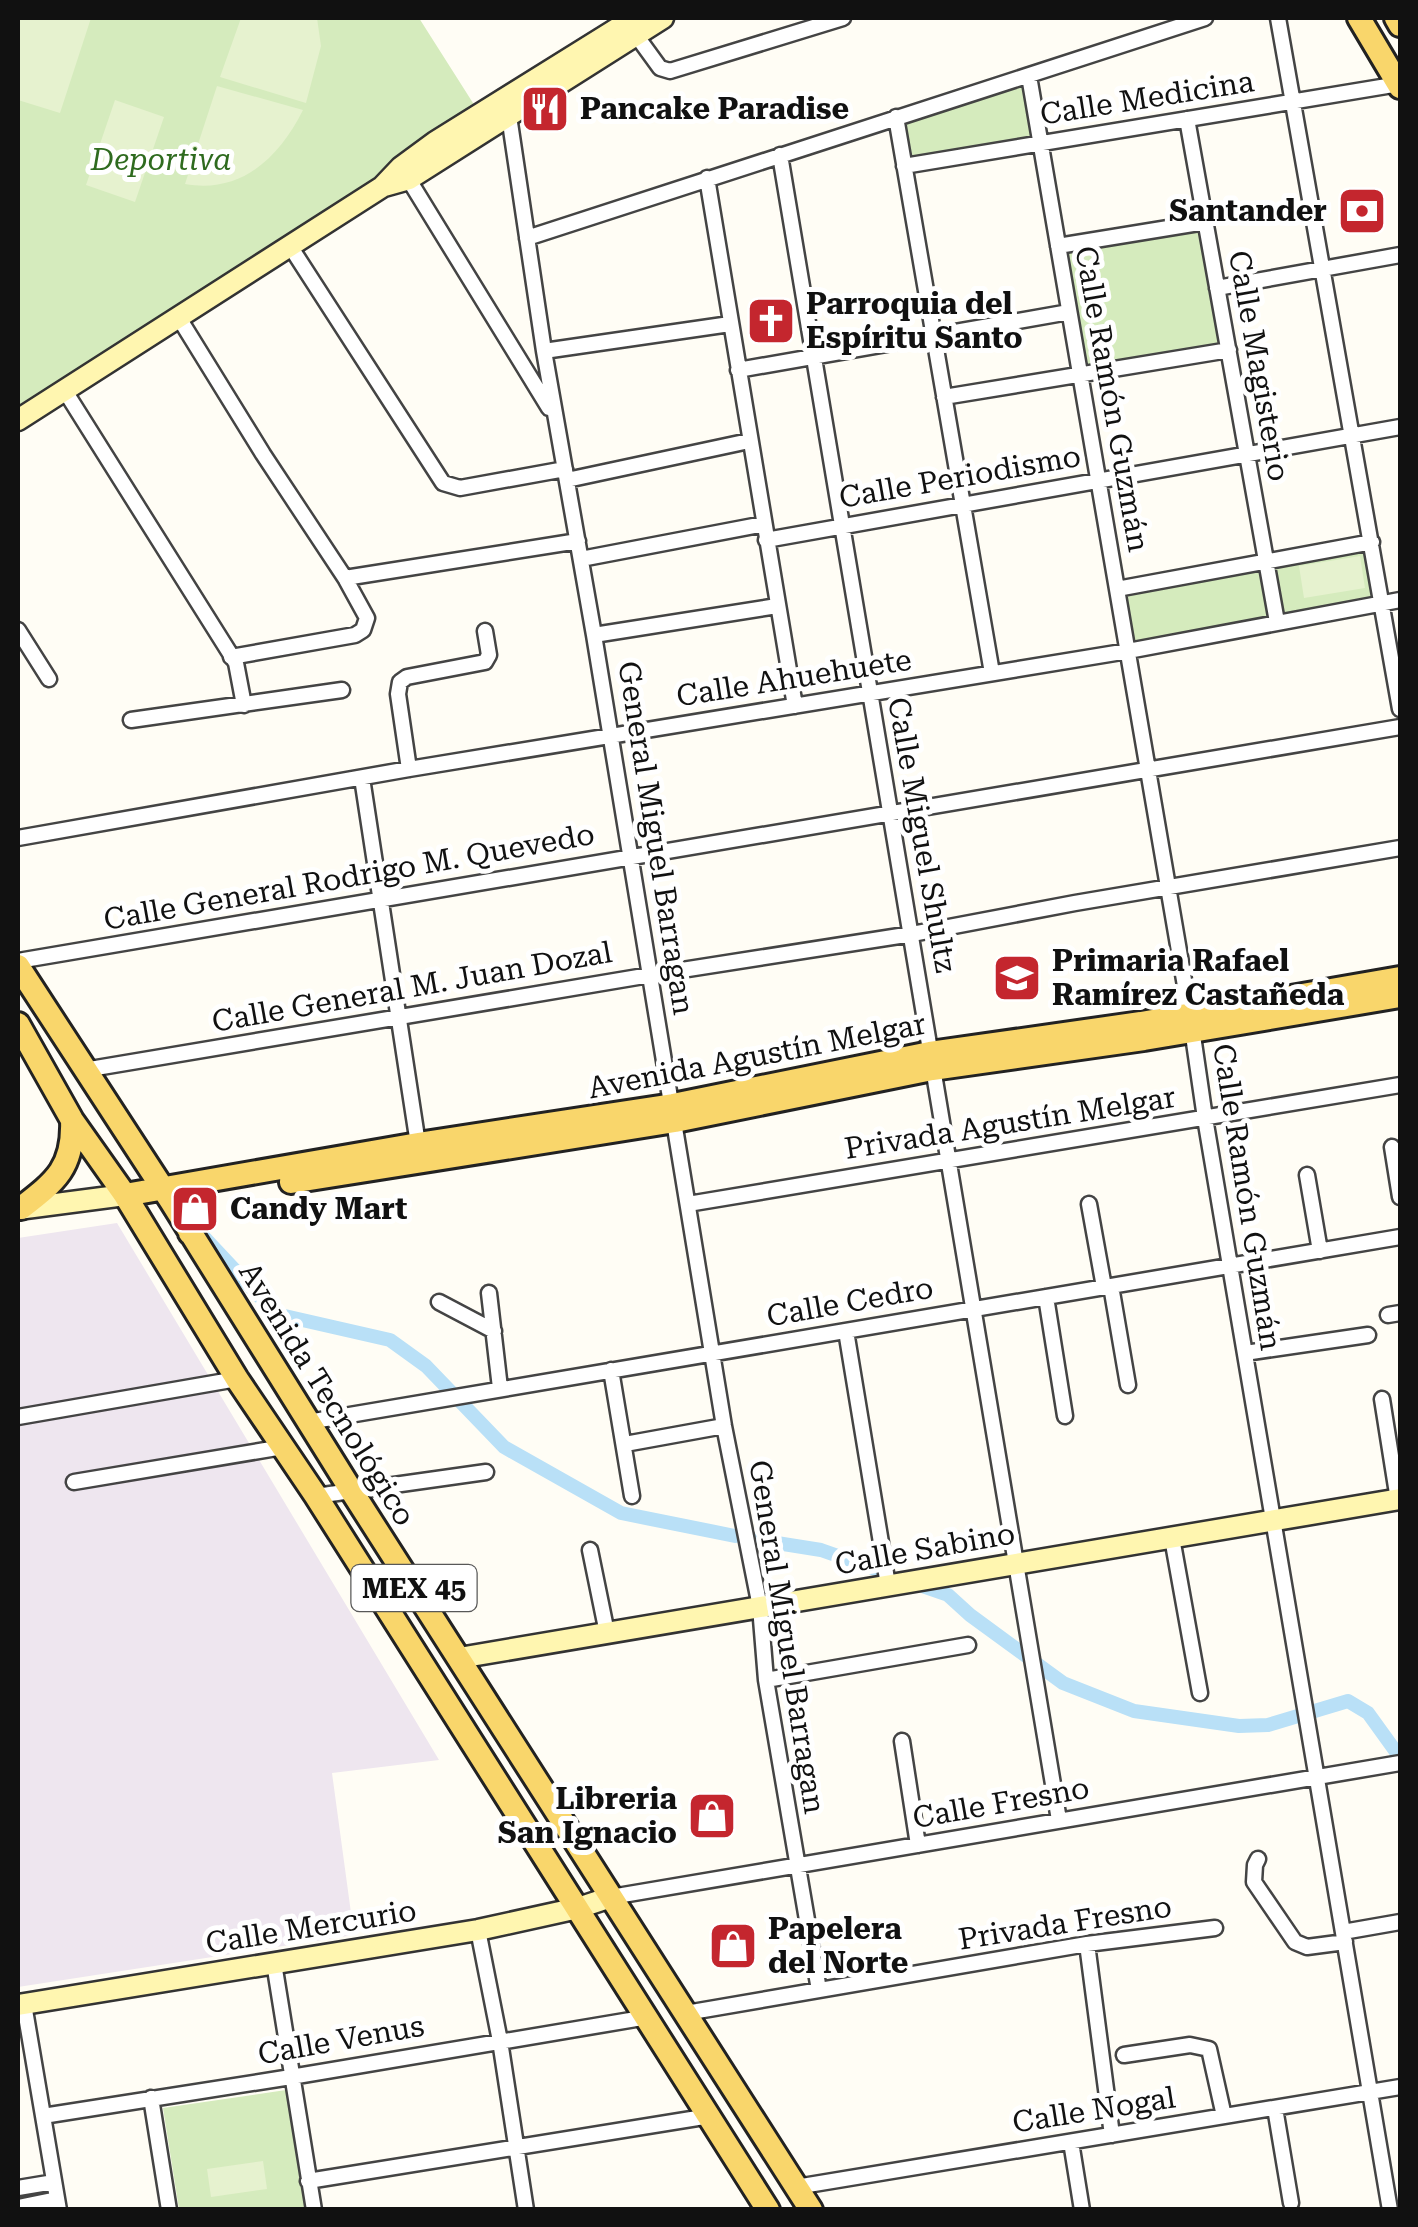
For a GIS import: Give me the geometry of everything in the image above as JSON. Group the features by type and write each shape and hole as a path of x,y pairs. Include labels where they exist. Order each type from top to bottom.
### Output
{"main road":[{"path":"18,420 635,26 663,18"},
{"path":"1359,18 1400,85"},
{"path":"1396,18 1400,25"},
{"path":"405,173 509,116 635,26"},
{"name":"Avenida Tecnológico","path":"18,964 811,2210"},
{"name":"Avenida Agustín Melgar","path":"1191,1023 1400,978"},
{"name":"Avenida Agustín Melgar","path":"19,1208 125,1195 204,1196 674,1113 931,1061 1400,996"},
{"name":"MEX 45","path":"18,1024 72,1120 125,1195 236,1379 316,1496 768,2210"},
{"name":"Avenida Agustín Melgar","path":"167,1195 418,1144 674,1113"},
{"path":"19,1208 62,1172 70,1156 72,1120"},
{"path":"190,1233 192,1219 204,1196"},
{"name":"Calle Sabino","path":"459,1658 1399,1500"},
{"name":"Calle Mercurio","path":"21,2004 478,1930 578,1908 611,1896"}],"street":[{"path":"635,26 660,68 670,71 843,18"},
{"path":"527,238 1204,18"},
{"path":"1278,18 1400,709"},
{"name":"Calle Ramón Guzmán","path":"1028,76 1390,2210"},
{"name":"Calle Medicina","path":"904,166 1400,85"},
{"name":"General Miguel Barragan","path":"509,116 544,351 724,1426 760,1606 766,1680 819,1990"},
{"path":"896,117 992,673"},
{"name":"Calle Magisterio","path":"1187,119 1277,622"},
{"name":"Calle Miguel Shultz","path":"780,155 1059,1820"},
{"path":"405,173 555,417"},
{"path":"707,178 795,706"},
{"path":"1058,246 1205,222"},
{"path":"290,246 443,482 460,488 749,442"},
{"path":"1217,288 1400,255"},
{"path":"738,370 1069,312"},
{"path":"179,318 367,618 365,627 355,635 231,656"},
{"path":"544,351 730,324"},
{"path":"944,398 1229,350"},
{"path":"65,391 236,663 244,705"},
{"name":"Calle Periodismo","path":"581,559 765,532 842,526 1400,427"},
{"path":"344,578 578,541"},
{"path":"1117,588 1372,542"},
{"name":"Calle Ahuehuete","path":"18,838 1128,650 1400,600"},
{"path":"594,634 777,606"},
{"path":"18,630 49,678"},
{"path":"410,769 398,694 400,682 408,677 485,662 489,655 485,630"},
{"path":"131,720 342,690"},
{"name":"Calle General Rodrigo M. Quevedo","path":"18,964 1400,727"},
{"path":"362,778 418,1144"},
{"name":"Calle General M. Juan Dozal","path":"84,1070 912,934 1400,848"},
{"name":"Privada Agustín Melgar","path":"688,1204 1400,1085"},
{"path":"1392,1147 1400,1197"},
{"path":"1306,1175 1320,1251"},
{"path":"1089,1204 1128,1385"},
{"name":"Calle Cedro","path":"308,1422 1400,1237"},
{"path":"489,1293 500,1388"},
{"path":"1046,1297 1065,1416"},
{"path":"439,1302 494,1330"},
{"path":"846,1331 888,1586"},
{"path":"1245,1353 1368,1335"},
{"path":"611,1370 632,1496"},
{"path":"18,1417 236,1379"},
{"path":"1382,1399 1399,1500"},
{"path":"624,1444 724,1426"},
{"path":"74,1482 283,1446"},
{"path":"316,1496 486,1472"},
{"path":"1172,1538 1200,1693"},
{"path":"590,1550 607,1634"},
{"path":"766,1680 968,1645"},
{"path":"902,1741 918,1845"},
{"name":"Calle Fresno","path":"611,1896 1400,1763"},
{"path":"1258,1859 1254,1882 1295,1942 1307,1947 1400,1922"},
{"name":"Privada Fresno","path":"686,2013 1087,1944 1215,1928"},
{"path":"478,1930 526,2210"},
{"path":"1087,1944 1112,2135"},
{"path":"274,1963 314,2210"},
{"path":"18,2207 58,2204 21,2004"},
{"name":"Calle Venus","path":"43,2116 648,2017"},
{"path":"1124,2055 1190,2045 1209,2048 1224,2116"},
{"name":"Calle Nogal","path":"796,2187 1400,2087"},
{"path":"151,2098 169,2210"},
{"path":"1275,2108 1291,2202"},
{"path":"308,2182 710,2116"},
{"path":"1071,2142 1082,2210"},
{"path":"18,2188 54,2182"}],"shaded area":[{"path":"117,1223 439,1760 332,1773 354,1935 18,1987 18,1238"}],"green space":[{"name":"Deportiva","path":"18,18 419,18 480,114 18,420"},
{"path":"18,18 91,18 60,113 18,100"},
{"path":"241,18 317,18 321,46 306,103 220,77"},
{"path":"1029,76 1040,143 904,166 896,117"},
{"path":"217,86 303,110 282,143 256,169 224,183 185,184"},
{"path":"115,100 164,117 135,202 86,185"},
{"path":"1205,222 1229,350 1079,375 1058,246"},
{"path":"1372,542 1383,603 1128,651 1117,589"},
{"path":"1360,556 1365,588 1304,598 1299,566"},
{"path":"286,2090 305,2209 179,2209 163,2108"},
{"path":"263,2161 267,2189 211,2197 207,2169"}],"waterway":[{"path":"202,1235 276,1314 390,1340 426,1366 504,1447 621,1513 735,1536"},
{"path":"758,1540 821,1550 875,1569"},
{"path":"922,1586 948,1595 1063,1683 1134,1711 1239,1726 1268,1725 1348,1701 1368,1713 1399,1756"}],"place":[{"name":"Pancake Paradise","path":"545,109"},
{"name":"Santander","path":"1362,211"},
{"name":"Parroquia del Espíritu Santo","path":"771,321"},
{"name":"Primaria Rafael Ramírez Castañeda","path":"1017,978"},
{"name":"Candy Mart","path":"195,1209"},
{"name":"Libreria San Ignacio","path":"712,1816"},
{"name":"Papelera del Norte","path":"733,1946"}]}
